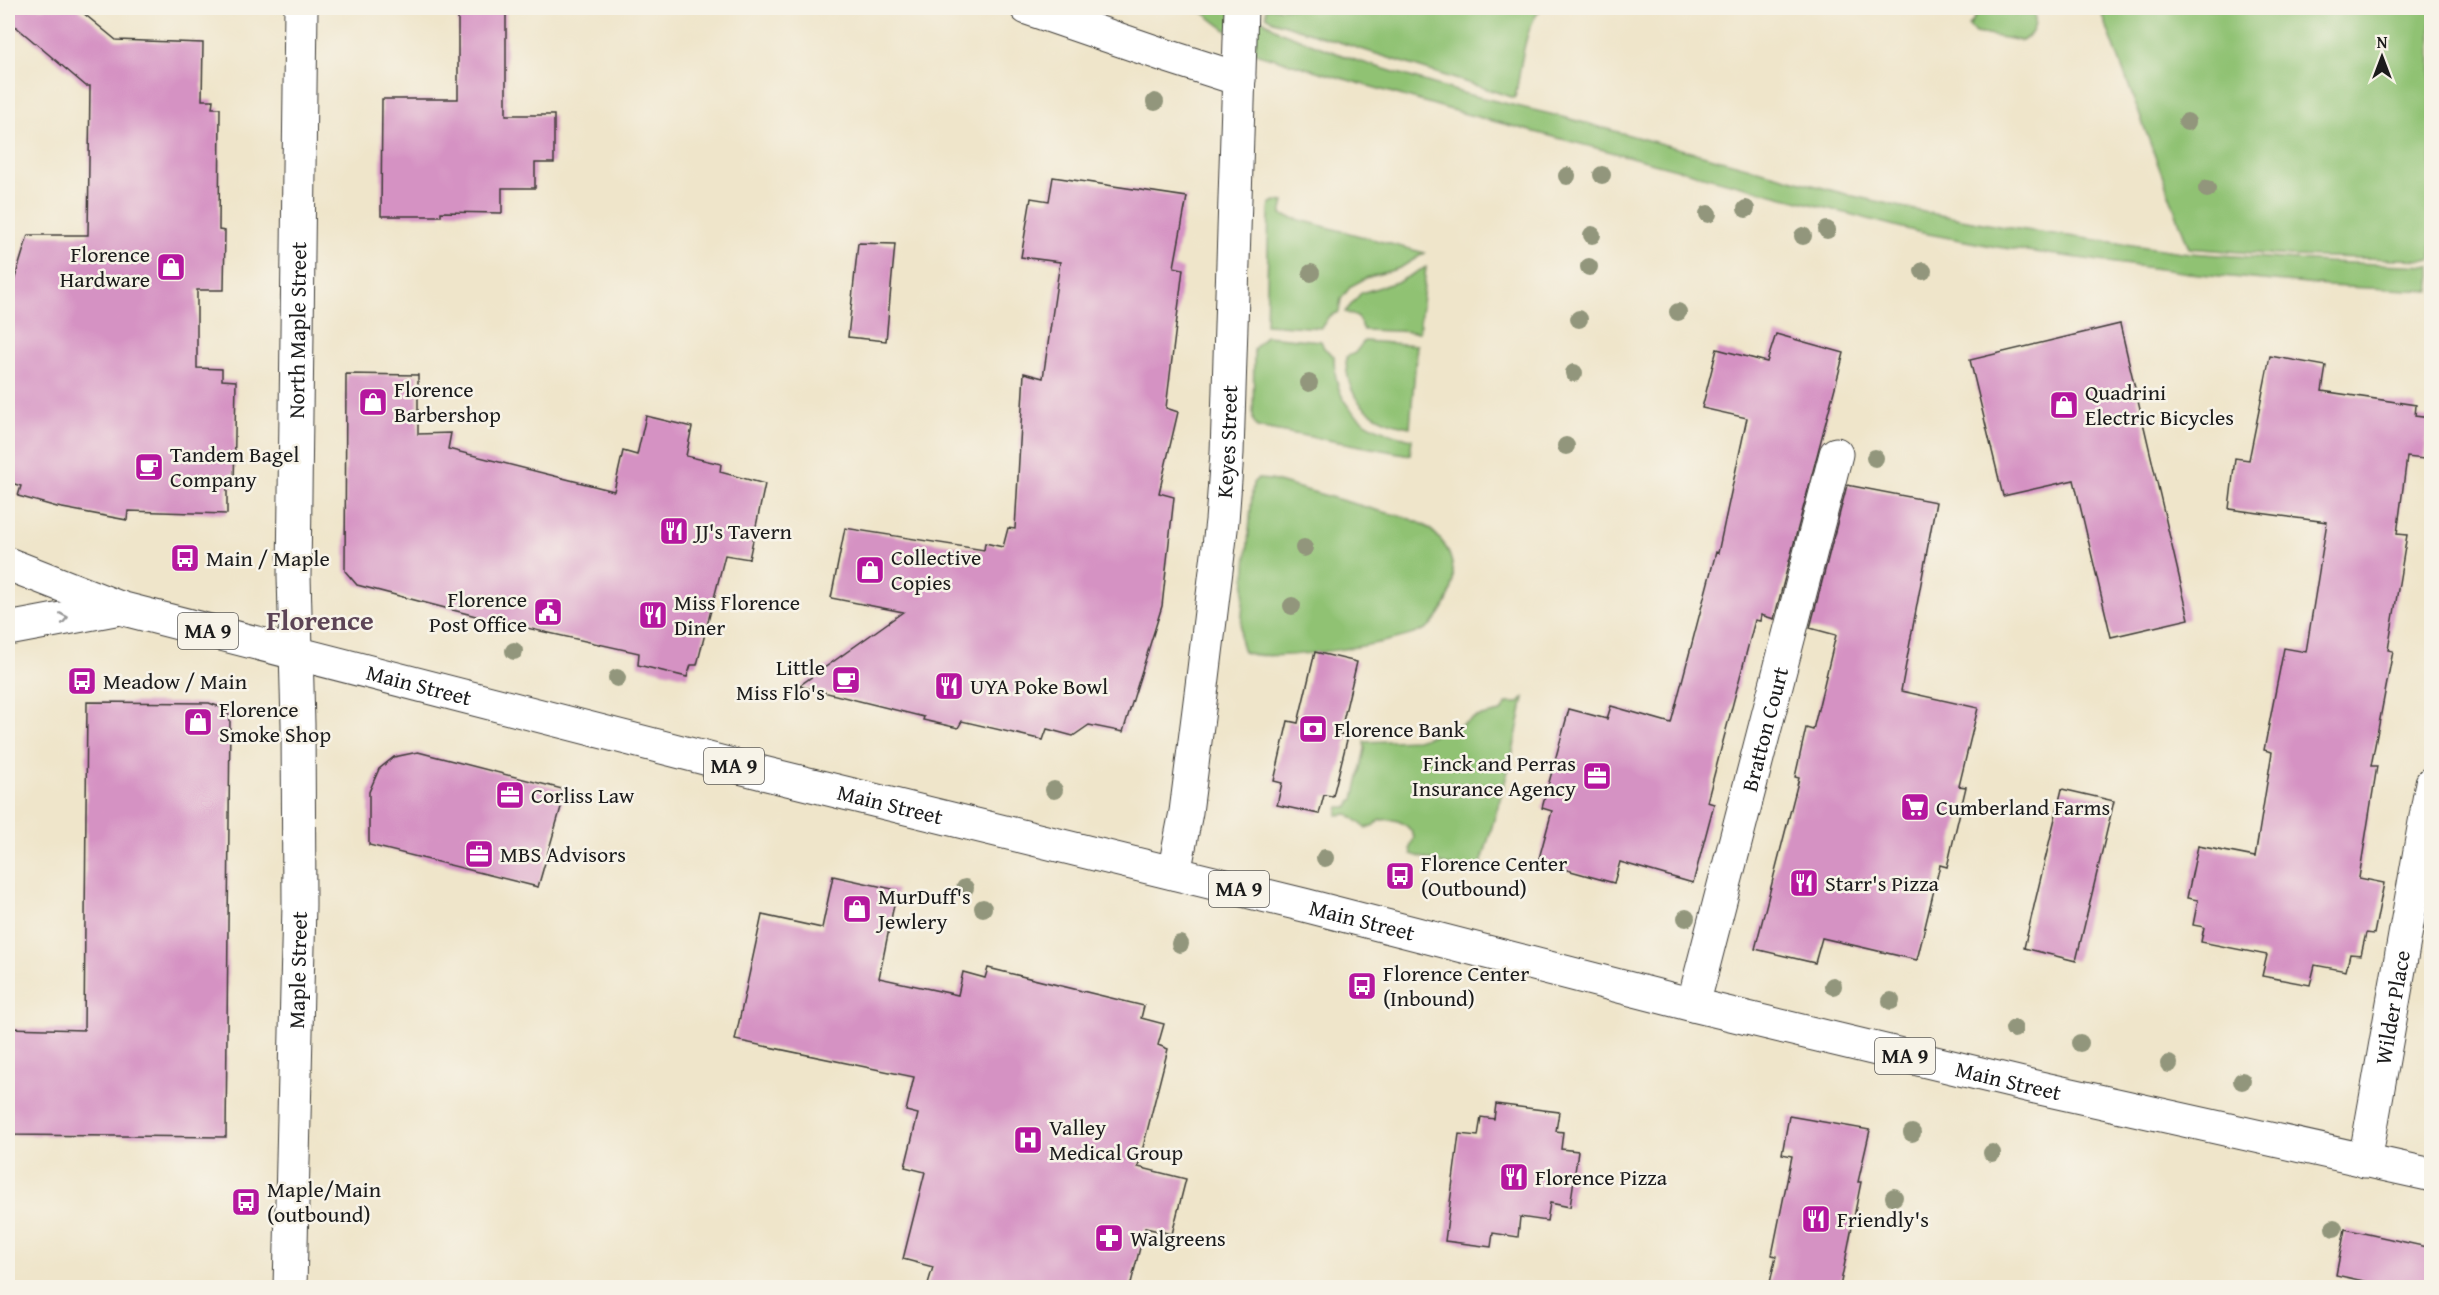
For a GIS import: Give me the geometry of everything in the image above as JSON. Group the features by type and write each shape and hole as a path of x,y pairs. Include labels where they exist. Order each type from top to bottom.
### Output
{"main road":[{"name":"North Maple Street","path":"296,653 294,507 301,8"},
{"path":"1027,8 1239,79"},
{"name":"Keyes Street","path":"1174,873 1186,812 1222,521 1227,453 1241,8"},
{"name":"Bratton Court","path":"1693,1005 1836,454"},
{"name":"MA 9","path":"8,564 120,608 296,653"},
{"path":"8,629 120,608"},
{"name":"Main Street","path":"296,653 767,774 1174,873 1693,1005 2031,1086 2432,1175"},
{"name":"Maple Street","path":"290,1287 299,904 296,653"},
{"name":"Wilder Place","path":"2365,1161 2432,783"}],"green space":[{"path":"1197,8 1244,8 1281,32 1355,60 1466,94 1563,117 1853,196 2004,227 2189,253 2431,266 2431,291 2327,286 2189,273 1997,247 1918,232 1462,113 1258,54"},
{"path":"1266,8 1543,8 1531,25 1527,37 1515,98 1273,21 1266,16"},
{"path":"1981,8 2033,8 2035,22 2033,31 2022,41 1975,33 1969,26"},
{"path":"2100,8 2431,8 2431,260 2291,256 2189,248"},
{"path":"1275,201 1284,202 1281,215 1425,253 1400,268 1366,278 1351,286 1341,299 1339,312 1329,316 1321,328 1266,324 1269,210 1270,204"},
{"path":"1426,267 1419,332 1364,330 1357,317 1345,312 1361,293 1400,281"},
{"path":"1265,336 1321,341 1324,348 1334,356 1335,375 1346,403 1366,423 1395,435 1412,439 1410,455 1257,427 1253,420 1254,349"},
{"path":"1364,341 1417,345 1410,427 1395,424 1371,413 1355,396 1347,372 1346,357 1355,353"},
{"path":"1257,479 1271,480 1407,518 1424,525 1442,542 1452,562 1453,584 1437,618 1427,628 1414,634 1366,645 1306,654 1257,655 1244,652 1240,639 1253,483"},
{"path":"1524,698 1511,761 1478,875 1411,854 1410,848 1414,837 1400,822 1380,820 1366,828 1348,814 1337,815 1339,807 1348,807 1354,799 1365,749 1364,742 1417,740 1455,728 1476,717 1501,712 1507,703 1519,703"}],"building":[{"path":"8,8 77,8 116,40 203,43 202,100 213,100 212,108 220,108 219,230 225,231 224,290 197,290 197,368 222,369 222,380 236,381 234,487 227,487 227,514 128,511 127,520 57,507 18,496 21,486 8,482 8,301 28,235 88,235 90,86 86,86 8,20"},
{"path":"458,8 506,8 506,115 554,115 554,163 535,163 535,188 502,188 502,213 441,212 441,216 381,216 382,99 458,99"},
{"path":"1053,177 1187,197 1174,267 1183,269 1166,408 1178,412 1159,493 1174,497 1162,606 1123,732 1089,725 1073,736 1047,729 1043,740 962,721 958,728 923,720 924,717 799,686 903,612 831,598 845,528 984,550 985,543 1003,547 1008,528 1015,529 1024,373 1043,378 1060,262 1021,257 1031,198 1049,201"},
{"path":"858,243 895,244 886,341 848,337"},
{"path":"2120,324 2189,619 2111,637 2074,480 2003,496 1970,360"},
{"path":"1776,334 1844,353 1774,619 1761,615 1760,621 1755,620 1707,802 1714,804 1693,883 1620,862 1614,883 1538,862 1552,811 1542,808 1569,709 1607,719 1611,706 1671,723 1716,552 1718,553 1747,418 1702,408 1717,349 1767,362"},
{"path":"2270,356 2326,366 2322,391 2416,405 2415,416 2430,418 2424,459 2407,457 2397,534 2407,535 2388,650 2393,651 2371,766 2377,766 2359,878 2384,883 2374,934 2366,933 2361,955 2350,954 2346,971 2315,965 2310,985 2262,976 2267,955 2201,942 2204,927 2193,925 2198,900 2187,898 2198,846 2255,857 2272,752 2264,750 2284,648 2306,652 2327,522 2229,509 2235,458 2249,460"},
{"path":"346,374 418,375 418,434 451,433 448,449 614,491 623,451 637,455 646,416 692,427 686,456 721,464 720,472 765,484 749,559 725,555 697,665 691,665 687,677 638,665 639,653 495,621 357,585 345,571"},
{"path":"1847,485 1936,502 1901,691 1978,708 1959,786 1966,787 1947,867 1940,865 1917,960 1822,938 1815,963 1755,949 1799,778 1795,777 1806,728 1813,730 1836,635 1810,628"},
{"name":"Florence Bank","path":"1315,652 1357,662 1340,734 1348,736 1333,796 1324,795 1319,814 1277,805 1282,783 1274,781 1288,721 1298,723"},
{"path":"87,702 209,703 220,707 230,716 226,1137 8,1135 8,1028 84,1030"},
{"path":"418,752 566,790 538,887 369,845 369,792 379,769 394,757"},
{"name":"Cumberland Farms","path":"2062,789 2114,801 2076,961 2024,948"},
{"name":"Valley Medical Group","path":"833,876 897,890 879,978 958,995 963,972 985,978 988,968 1144,1006 1141,1018 1164,1024 1158,1045 1168,1049 1138,1167 1186,1179 1172,1234 1145,1228 1130,1287 927,1287 933,1267 903,1259 925,1172 905,1167 918,1114 906,1111 914,1077 735,1040 762,915 822,928"},
{"name":"Florence Pizza","path":"1496,1104 1559,1112 1556,1131 1563,1132 1561,1149 1578,1151 1570,1207 1550,1203 1547,1221 1520,1217 1518,1237 1493,1233 1491,1247 1445,1241 1459,1134 1478,1136 1481,1117 1494,1119"},
{"name":"Friendly's","path":"1789,1116 1870,1130 1858,1182 1861,1182 1840,1287 1769,1287 1776,1256 1772,1255 1792,1156 1782,1154"},
{"path":"2345,1229 2432,1248 2432,1287 2391,1287 2336,1275"}],"place":[{"name":"Florence Hardware","path":"171,267"},
{"name":"Florence Barbershop","path":"373,402"},
{"name":"Quadrini Electric Bicycles","path":"2064,405"},
{"name":"Tandem Bagel Company","path":"149,467"},
{"name":"JJ's Tavern","path":"674,531"},
{"name":"Main / Maple","path":"185,558"},
{"name":"Collective Copies","path":"870,570"},
{"name":"Florence Post Office","path":"548,612"},
{"name":"Miss Florence Diner","path":"653,615"},
{"name":"Little Miss Flo's","path":"846,680"},
{"name":"Meadow / Main","path":"82,681"},
{"name":"UYA Poke Bowl","path":"949,686"},
{"name":"Florence Smoke Shop","path":"198,722"},
{"name":"Florence Bank","path":"1313,729"},
{"name":"Finck and Perras Insurance Agency","path":"1597,776"},
{"name":"Corliss Law","path":"510,795"},
{"name":"Cumberland Farms","path":"1915,807"},
{"name":"MBS Advisors","path":"479,854"},
{"name":"Florence Center (Outbound)","path":"1400,876"},
{"name":"Starr's Pizza","path":"1804,883"},
{"name":"MurDuff's Jewlery","path":"857,909"},
{"name":"Florence Center (Inbound)","path":"1362,986"},
{"name":"Valley Medical Group","path":"1028,1140"},
{"name":"Florence Pizza","path":"1514,1177"},
{"name":"Maple/Main (outbound)","path":"246,1202"},
{"name":"Friendly's","path":"1816,1219"},
{"name":"Walgreens","path":"1109,1238"}],"district":[{"name":"Florence","path":"320,620"}]}
